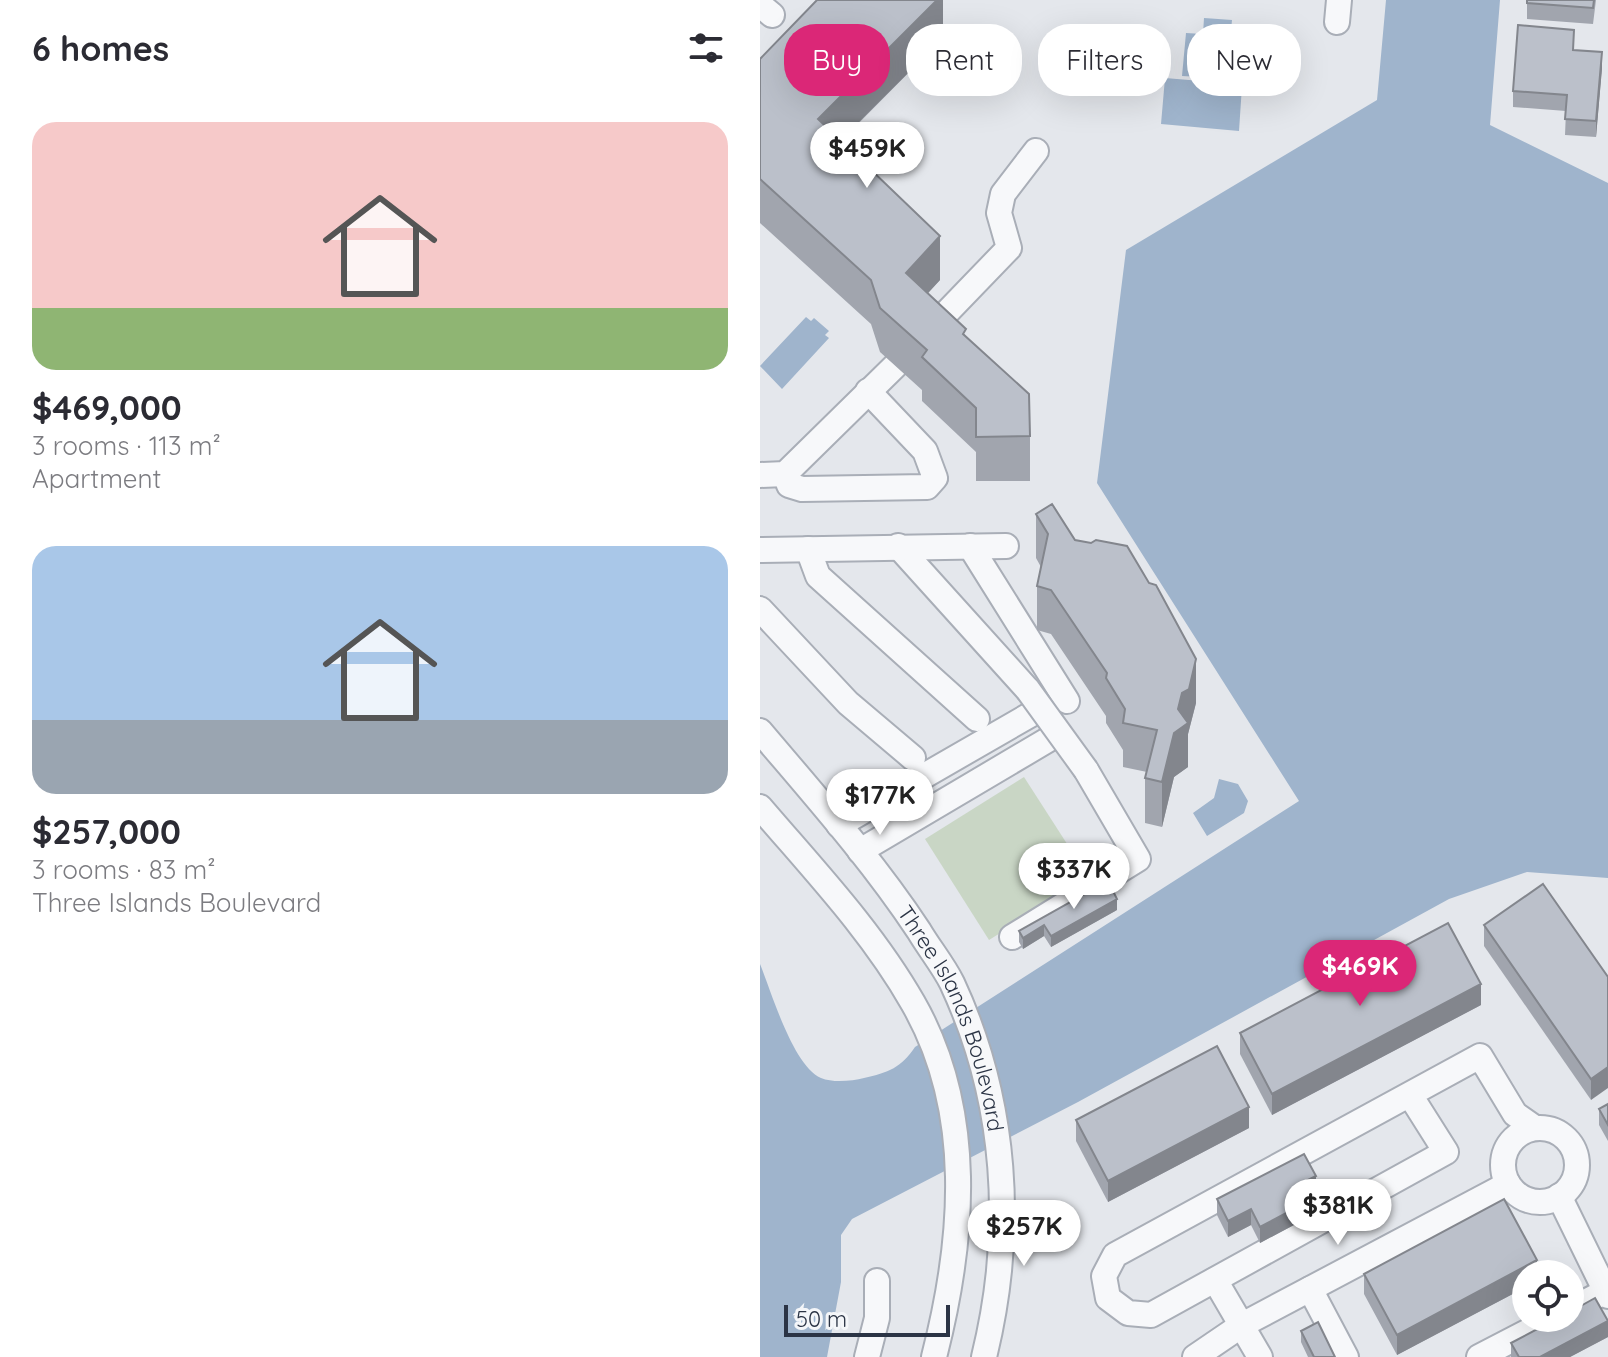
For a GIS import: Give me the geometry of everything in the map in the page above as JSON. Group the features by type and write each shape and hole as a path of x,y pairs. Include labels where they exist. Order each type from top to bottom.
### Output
{"street":[{"path":"927,333 1009,248 999,213 1003,194 1036,151"},
{"path":"760,475 785,474 895,366"},
{"path":"785,474 789,485 802,489 927,487 935,478 925,451 868,391"},
{"path":"898,546 1032,701 1086,770 1138,859 1012,937"},
{"path":"860,851 1072,724 1074,712 970,546"},
{"path":"760,550 1006,546"},
{"path":"808,549 818,576 977,719"},
{"path":"760,609 848,703 913,758"},
{"path":"839,825 1032,701 1056,697 1067,701"},
{"path":"1032,701 1040,729 1056,735"},
{"name":"Three Islands Boulevard","path":"760,731 892,891 950,980 991,1100 1003,1172 1003,1249 984,1357"},
{"name":"Three Islands Boulevard","path":"760,807 854,918 912,1001 930,1036 952,1108 960,1199 956,1245 934,1357"},
{"path":"1410,1095 1446,1152 1151,1315 1141,1316 1117,1308 1104,1287 1104,1276 1115,1255 1480,1056 1515,1114 1535,1128 1562,1135 1577,1159 1576,1174 1559,1196 1546,1201 1518,1195 1508,1184 1503,1170 1510,1143 1521,1133 1535,1128"},
{"path":"1195,1357 1242,1325 1508,1184"},
{"path":"1559,1196 1607,1294 1584,1304"},
{"path":"1215,1280 1260,1357"},
{"path":"867,1357 877,1318 877,1281"},
{"path":"1310,1289 1346,1357"},
{"path":"1479,1357 1527,1332"}],"green space":[{"path":"1024,777 1089,878 989,940 925,839"}],"water":[{"path":"1386,0 1500,0 1490,125 1608,183 1608,878 1527,872 1449,899 1078,1102 852,1219 841,1235 841,1282 827,1357 760,1357 760,964 792,1044 811,1071 826,1080 837,1081 880,1074 894,1068 915,1047 1299,801 1097,483 1126,250 1377,100"},
{"path":"1204,18 1232,20 1232,24 1204,24"},
{"path":"1187,33 1187,76 1182,76"},
{"path":"1171,78 1187,80 1187,96 1241,96 1239,131 1161,124 1163,96 1171,96"},
{"path":"806,317 811,321 814,318 829,331 825,335 829,338 782,389 760,366"},
{"path":"1219,779 1238,784 1248,801 1244,813 1207,836 1193,813 1214,798"}],"building":[{"path":"817,0 937,0 913,24 906,24 906,31 890,47 890,24 794,24"},
{"path":"1527,0 1594,0 1593,8 1527,3"},
{"path":"1518,25 1574,30 1573,50 1602,52 1596,121 1565,119 1567,95 1513,91"},
{"path":"784,34 784,96 841,96 818,119 940,236 906,273 966,329 963,334 1029,394 1030,436 976,437 976,408 922,357 927,350 880,308 871,280 760,179 760,59"},
{"path":"1052,504 1075,540 1091,543 1096,540 1127,546 1149,583 1156,585 1196,659 1189,689 1182,693 1178,709 1188,723 1174,733 1162,782 1145,778 1157,730 1123,723 1125,709 1106,678 1107,673 1051,590 1037,586 1048,534 1036,514"},
{"path":"1108,881 1117,899 1051,936 1044,925 1023,938 1019,931"},
{"path":"1543,884 1608,977 1608,1067 1591,1079 1484,925"},
{"path":"1448,923 1481,984 1272,1094 1240,1033"},
{"path":"1217,1046 1249,1107 1108,1181 1076,1120"},
{"path":"1608,1104 1608,1125 1599,1109"},
{"path":"1304,1154 1316,1176 1298,1185 1307,1202 1260,1227 1251,1209 1228,1221 1217,1199"},
{"path":"1504,1199 1537,1260 1512,1260 1512,1273 1397,1335 1364,1274"},
{"path":"1595,1298 1608,1321 1540,1357 1519,1357 1511,1343 1532,1332 1584,1332 1584,1304"},
{"path":"1318,1322 1335,1357 1314,1357 1301,1331"}]}
